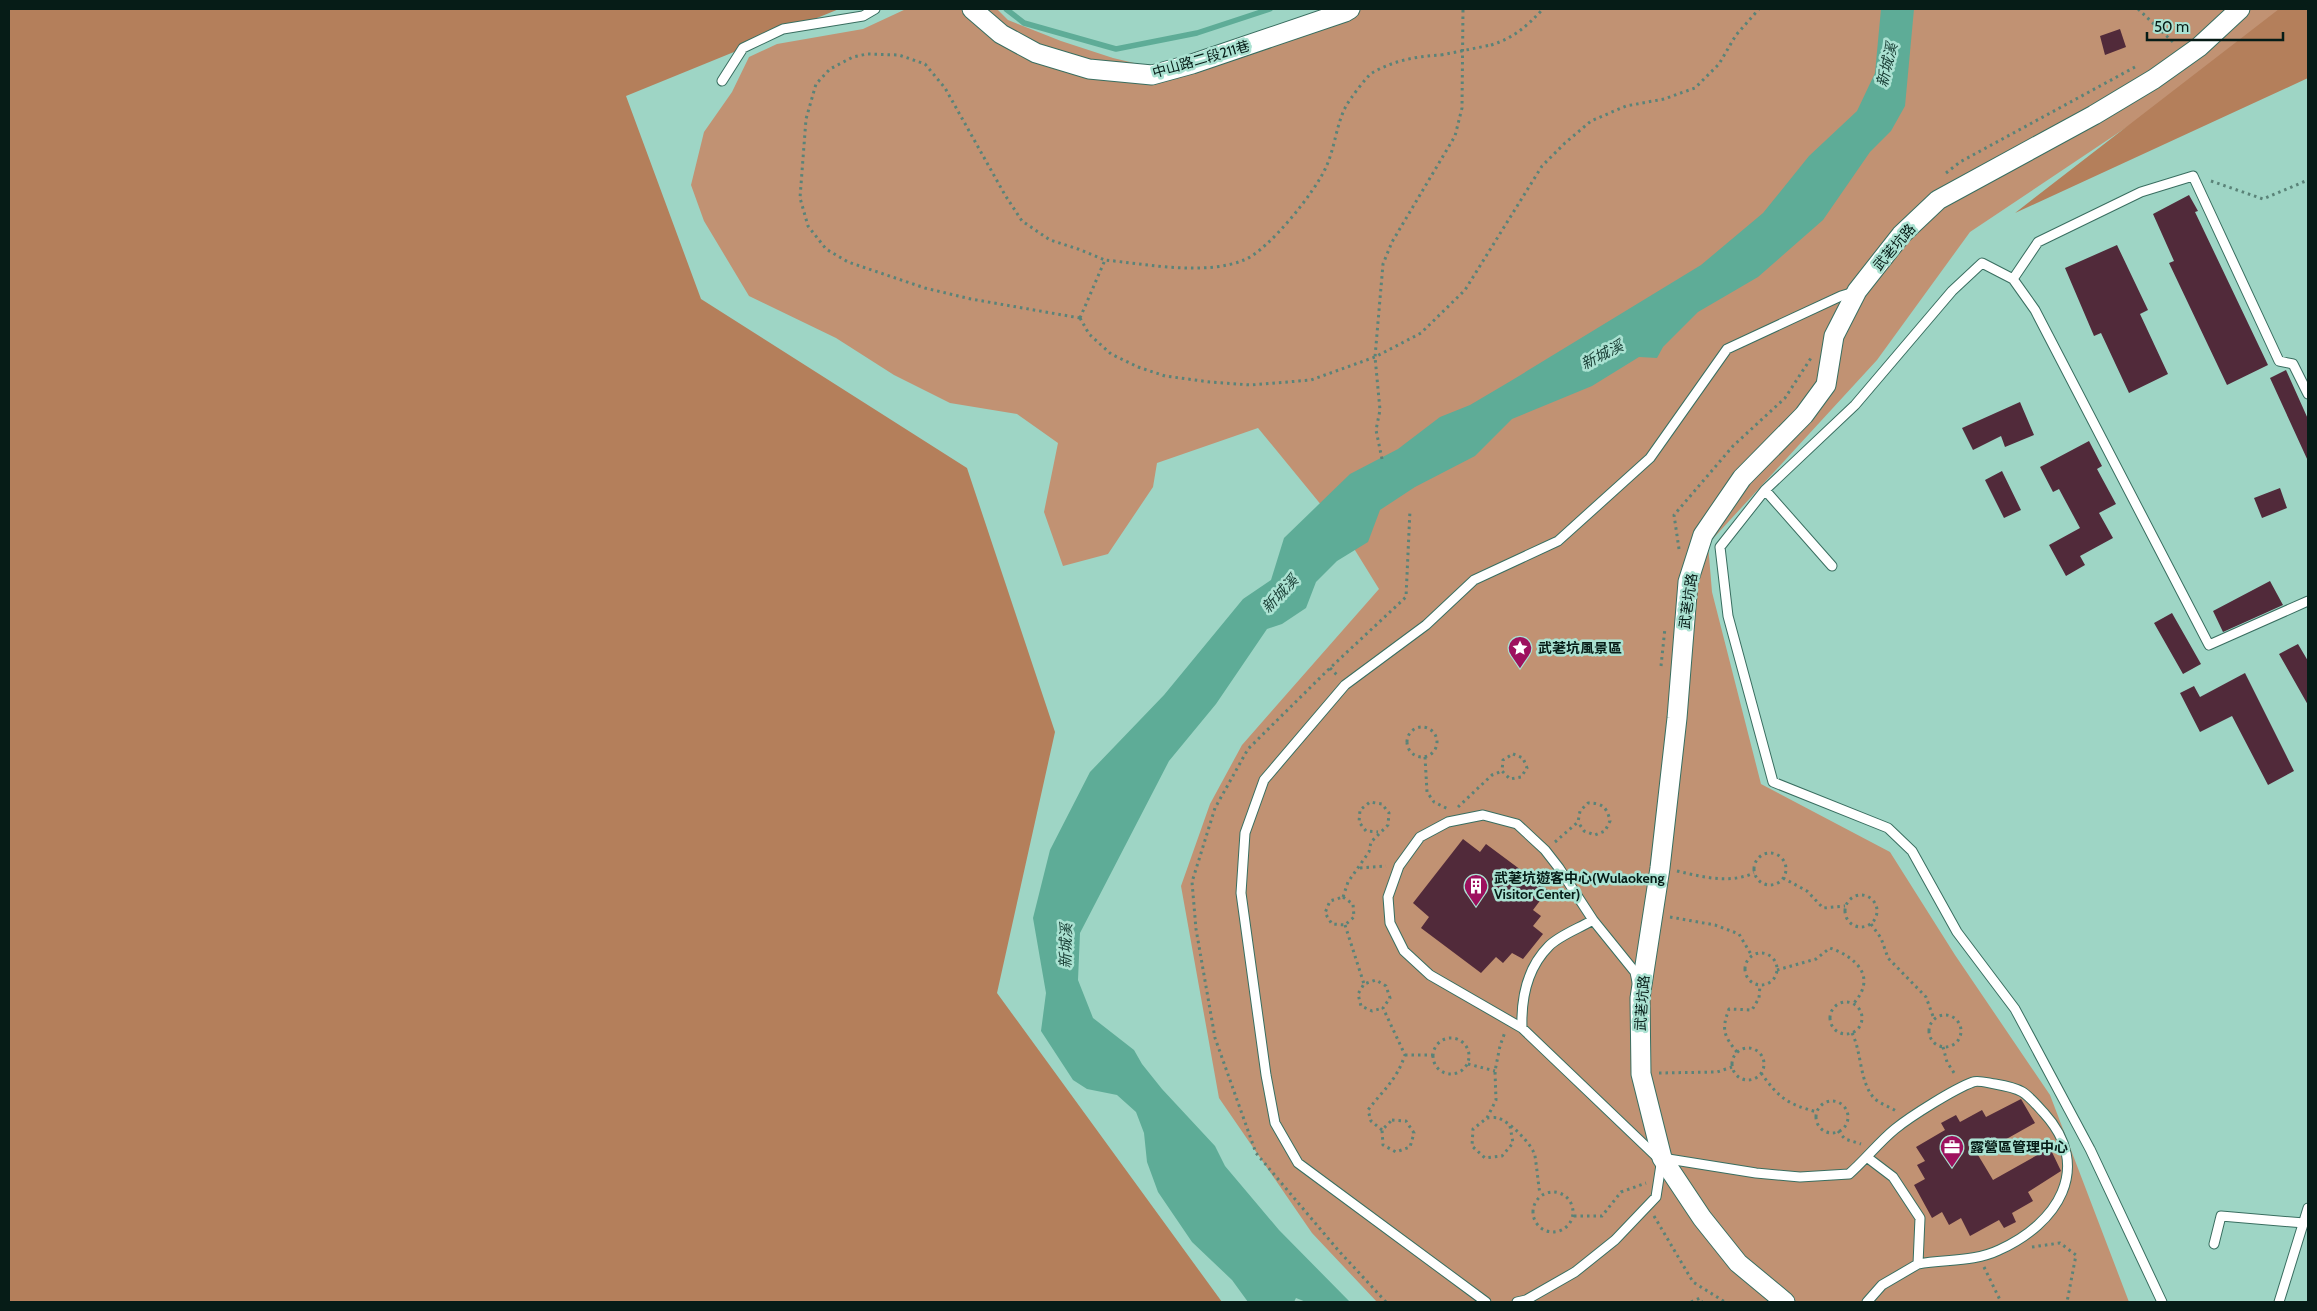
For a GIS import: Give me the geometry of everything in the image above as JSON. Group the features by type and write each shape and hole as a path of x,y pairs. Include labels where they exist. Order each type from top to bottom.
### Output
{"street":[{"name":"中山路二段211巷","path":"972,9 1001,34 1036,53 1089,69 1152,75 1201,61 1350,9"},
{"name":"武荖坑路","path":"1785,1302 1738,1263 1702,1218 1662,1158 1642,1074 1640,998 1660,868 1677,718 1688,582 1703,535 1742,478 1804,415 1826,385 1834,336 1857,292 1901,235 1938,200 2094,115 2154,79 2199,47 2240,9"}],"lane":[{"path":"722,81 743,48 783,29 863,16 875,9"},
{"path":"2013,280 2038,242 2141,192 2194,176 2279,362 2293,364 2308,394"},
{"path":"2162,1302 2090,1149 2015,1009 1957,932 1912,851 1888,828 1773,782 1728,616 1720,547 1765,490 1855,405 1952,291 1982,263 2013,280 2035,310 2208,645 2308,601"},
{"path":"1486,1302 1298,1163 1275,1123 1266,1075 1241,893 1245,833 1264,780 1345,685 1426,625 1474,580 1558,541 1650,458 1727,349 1841,296 1857,292"},
{"path":"1765,490 1832,566"},
{"path":"1640,998 1636,972 1593,920 1545,850 1517,824 1483,815 1448,822 1420,837 1399,866 1388,897 1390,923 1404,951 1430,975 1522,1028 1661,1161 1662,1158 1756,1173 1800,1177 1849,1174 1868,1158 1894,1129 1974,1081 2019,1088 2056,1127 2068,1160 2068,1177 2058,1202 2026,1235 1999,1250 1971,1260 1944,1260 1918,1264 1882,1285 1867,1302"},
{"path":"1522,1028 1522,1003 1531,972 1550,945 1593,920"},
{"path":"1517,1302 1526,1300 1575,1272 1615,1240 1656,1197 1662,1158"},
{"path":"1868,1158 1893,1177 1920,1218 1918,1264"},
{"path":"2279,1302 2308,1208"},
{"path":"2214,1244 2221,1216 2304,1223"}],"path":[{"path":"1382,459 1376,430 1380,410 1375,357 1383,264 1392,242 1455,136 1462,108 1463,9"},
{"path":"1080,318 971,299 925,288 848,262 826,249 808,226 800,198 806,119 816,84 830,69 860,55 899,55 925,64 946,88 1005,195 1022,221 1050,240 1105,260 1183,267 1222,266 1245,260 1270,242 1288,222 1326,168 1346,106 1370,74 1418,56 1440,55 1508,40 1522,31 1543,9"},
{"path":"1080,318 1089,334 1111,354 1138,367 1165,376 1210,382 1251,385 1311,380 1375,357 1420,333 1465,290 1542,166 1565,143 1591,121 1626,106 1664,99 1695,88 1719,64 1736,35 1759,9"},
{"path":"2138,9 2176,45"},
{"path":"2194,176 2263,199 2308,180"},
{"path":"1080,318 1105,260"},
{"path":"1330,668 1406,598 1410,510"},
{"path":"1426,726 1435,732 1438,742 1435,752 1425,757 1414,755 1407,747 1407,736 1415,728 1426,726"},
{"path":"1513,754 1523,758 1527,768 1521,777 1510,779 1502,771 1503,760 1513,754"},
{"path":"1425,757 1427,792 1434,802 1448,808 1448,822"},
{"path":"1448,822 1476,788 1492,775 1502,771"},
{"path":"1343,897 1348,882 1360,868 1371,842 1378,832 1388,825 1389,813 1382,804 1370,802 1360,810 1359,822 1366,831 1378,832"},
{"path":"1545,850 1578,822 1580,811 1588,804 1599,803 1608,810 1610,821 1605,831 1595,835 1584,831 1578,822"},
{"path":"1764,853 1780,856 1784,863 1785,870 1782,878 1773,884 1761,882 1754,873 1754,865 1764,853"},
{"path":"1360,868 1399,866"},
{"path":"1660,868 1708,878 1742,878 1754,873"},
{"path":"1782,878 1808,891 1823,908 1845,906 1855,896 1863,895 1876,903 1878,910 1876,918 1871,924 1864,927 1856,926 1849,922 1845,906"},
{"path":"1343,897 1353,904 1354,917 1345,925 1332,924 1325,913 1330,901 1343,897"},
{"path":"1653,914 1715,925 1739,934 1752,956"},
{"path":"1871,924 1881,938 1888,958 1926,997 1934,1019"},
{"path":"1345,925 1364,984"},
{"path":"1778,970 1772,957 1759,954 1752,956 1746,965 1747,976 1760,985 1772,982 1778,970 1816,958 1830,948 1840,951 1853,960 1863,972 1865,985 1861,995 1853,1004"},
{"path":"1376,980 1386,986 1390,998 1384,1008 1372,1012 1361,1006 1358,994 1364,984 1376,980"},
{"path":"1737,1052 1726,1038 1724,1023 1729,1009 1752,1010 1759,998 1760,985"},
{"path":"1839,1003 1853,1004 1862,1015 1861,1022 1852,1033 1838,1033 1832,1028 1830,1014 1839,1003"},
{"path":"1382,1130 1392,1120 1406,1121 1414,1133 1410,1147 1396,1152 1384,1145 1382,1130 1371,1121 1368,1110 1390,1085 1399,1071 1405,1055 1384,1008"},
{"path":"1943,1047 1950,1046 1956,1042 1960,1036 1961,1029 1954,1017 1940,1015 1930,1025 1931,1039 1943,1047 1947,1062 1954,1071 1961,1088"},
{"path":"1510,1021 1500,1046 1495,1071 1496,1100 1486,1118 1473,1129 1472,1146 1485,1158 1502,1156 1513,1143 1510,1126"},
{"path":"1852,1033 1860,1054 1862,1070 1874,1098 1910,1119"},
{"path":"1450,1038 1462,1041 1469,1052 1468,1064 1455,1075 1439,1070 1433,1055 1438,1043 1450,1038"},
{"path":"1744,1048 1752,1048 1759,1052 1764,1066 1761,1073 1756,1077 1745,1079 1735,1073 1732,1068 1734,1056 1737,1052 1744,1048"},
{"path":"1405,1055 1433,1055"},
{"path":"1468,1064 1495,1071"},
{"path":"1642,1074 1717,1072 1732,1068"},
{"path":"1761,1073 1774,1091 1792,1105 1817,1112"},
{"path":"1838,1132 1848,1121 1848,1114 1845,1107 1833,1100 1820,1106 1817,1112 1819,1126 1824,1130 1838,1132 1845,1139 1861,1144 1868,1158"},
{"path":"1486,1118 1499,1118 1528,1142 1535,1155 1535,1170 1540,1194 1532,1208 1536,1224 1549,1233 1565,1230 1574,1216 1571,1200 1557,1190 1540,1194"},
{"path":"1574,1216 1602,1216 1621,1192 1647,1183"},
{"path":"1648,1205 1693,1282 1725,1302"},
{"path":"2016,1240 2020,1245 2030,1247 2060,1243 2076,1255 2067,1302"},
{"path":"1980,1256 2001,1302"},
{"path":"1691,1302 1700,1298 1702,1302"}],"shaded area":[{"path":"9,9 839,9 626,96 701,299 967,468 1055,732 997,993 1222,1302 9,1302"},
{"name":"武荖坑風景區","path":"906,9 997,9 1008,20 1061,41 1113,58 1155,68 1330,9 2288,9 2236,54 1970,232 1877,360 1708,544 1712,592 1761,784 1890,852 1955,955 2050,1095 2129,1302 1377,1302 1312,1233 1219,1098 1181,886 1210,804 1242,745 1379,589 1345,534 1258,428 1157,463 1153,487 1108,554 1063,566 1044,512 1058,443 1017,414 950,403 894,375 836,338 749,296 704,221 691,185 704,132 732,92 749,57 777,44 863,29"},
{"path":"2279,9 2308,9 2308,78 2015,213"}],"water":[{"name":"新城溪","path":"1881,9 1914,9 1905,106 1891,131 1870,152 1823,220 1758,277 1698,312 1663,347 1657,358 1639,357 1592,386 1512,419 1475,456 1415,487 1380,510 1368,542 1337,561 1316,582 1306,608 1282,624 1267,629 1216,704 1169,761 1080,933 1078,980 1093,1018 1134,1050 1142,1064 1162,1089 1215,1146 1225,1166 1279,1230 1350,1302 1306,1302 1296,1298 1294,1302 1248,1302 1232,1280 1192,1242 1158,1192 1147,1162 1144,1133 1136,1112 1117,1095 1087,1089 1073,1080 1041,1031 1046,993 1033,918 1050,850 1090,772 1164,695 1243,599 1271,580 1284,538 1350,474 1398,449 1440,417 1470,405 1701,265 1763,213 1809,156 1857,111 1875,73"}],"building":[{"path":"2120,29 2126,47 2105,55 2100,36"},
{"path":"2189,195 2198,211 2195,212 2268,365 2227,385 2169,263 2174,261 2153,214"},
{"path":"2117,245 2148,310 2140,314 2168,374 2129,393 2101,333 2094,336 2065,268"},
{"path":"2286,370 2308,419 2308,461 2270,378"},
{"path":"2020,402 2034,435 2005,447 2001,436 1973,450 1962,428"},
{"path":"2089,441 2102,466 2097,469 2116,504 2099,513 2113,538 2080,556 2085,565 2066,576 2049,545 2080,528 2059,489 2053,492 2040,467"},
{"path":"2002,471 2021,510 2004,518 1985,480"},
{"path":"2280,488 2287,508 2262,518 2254,498"},
{"path":"2270,581 2283,605 2223,632 2213,611"},
{"path":"2172,613 2201,664 2183,674 2154,623"},
{"path":"2298,644 2308,661 2308,705 2279,654"},
{"path":"2245,673 2294,771 2268,785 2232,716 2200,732 2180,693 2194,686 2200,697"},
{"name":"武荖坑遊客中心(Wulaokeng Visitor Center)","path":"1463,839 1480,852 1486,844 1548,890 1533,910 1541,916 1533,926 1543,934 1523,959 1512,953 1503,963 1496,957 1481,973 1421,928 1429,917 1413,903"},
{"name":"露營區管理中心","path":"2021,1099 2035,1123 1978,1155 1993,1180 2050,1148 2061,1171 2028,1192 2033,1201 2012,1213 2016,1222 2004,1228 1999,1220 1970,1236 1961,1218 1949,1225 1942,1212 1932,1218 1914,1185 1925,1179 1917,1165 1925,1161 1916,1147 1945,1130 1941,1123 1956,1115 1960,1122 1982,1110 1986,1117"}],"waterway":[{"path":"1006,9 1024,23 1116,49 1197,33 1270,9"}],"place":[{"name":"武荖坑風景區","path":"1520,669"},
{"name":"武荖坑遊客中心(Wulaokeng Visitor Center)","path":"1476,907"},
{"name":"露營區管理中心","path":"1952,1168"}]}
